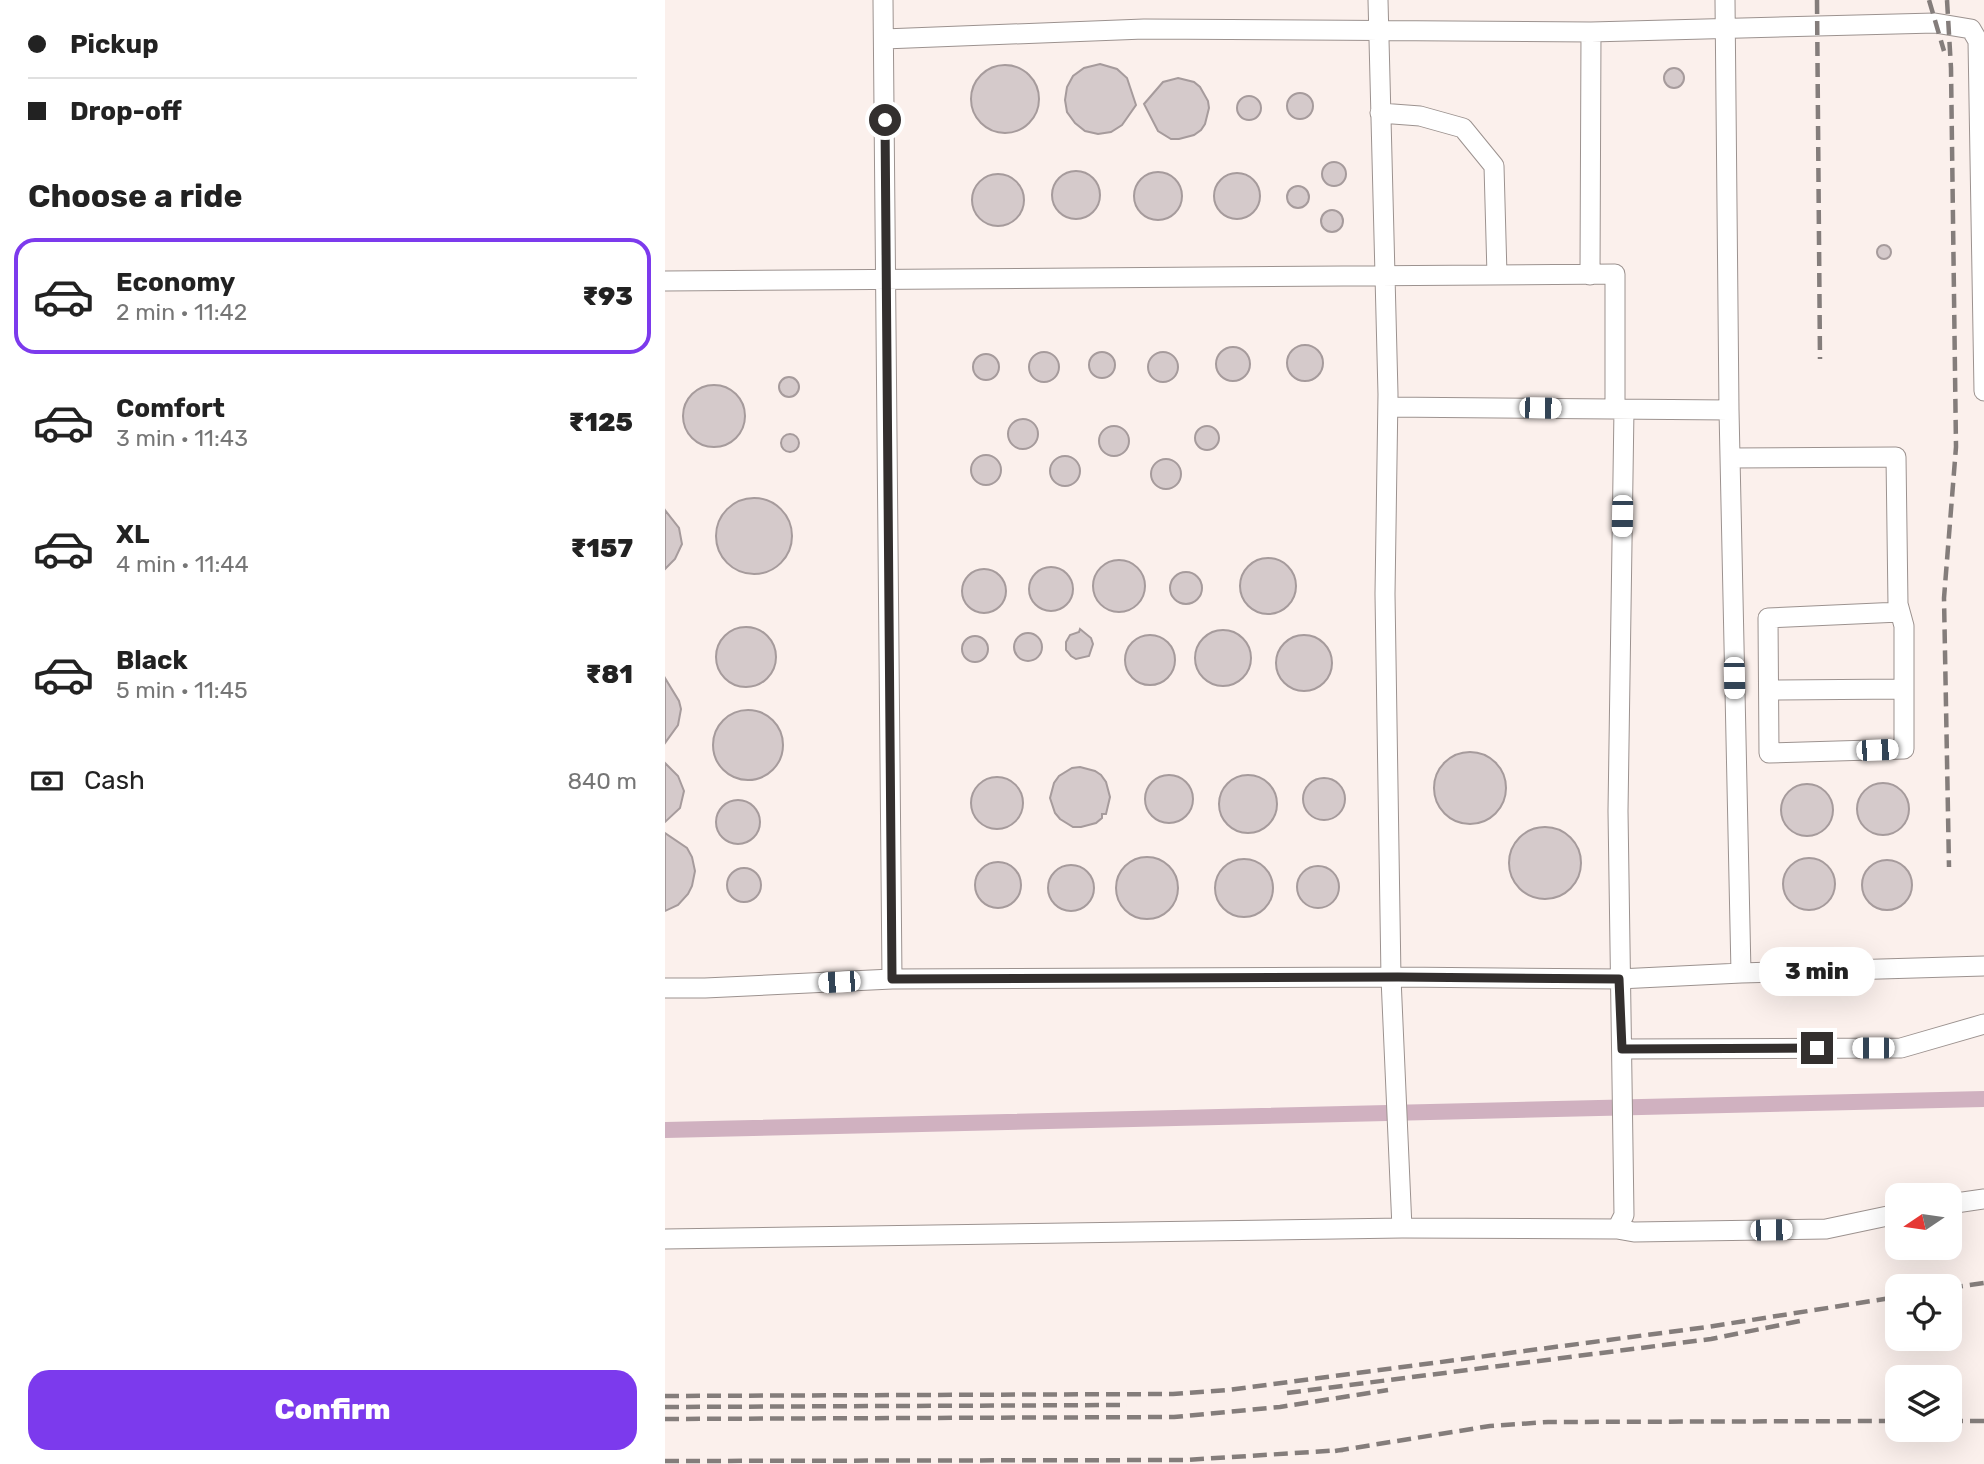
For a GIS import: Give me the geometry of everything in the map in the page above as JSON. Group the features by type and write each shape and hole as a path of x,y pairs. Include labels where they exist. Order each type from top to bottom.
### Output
{"street":[{"path":"883,0 892,979"},
{"path":"1378,0 1388,407 1385,594 1391,978 1402,1228"},
{"path":"1725,0 1729,410 1741,974"},
{"path":"884,39 1145,29 1591,32 1935,23 1971,29 1979,36 1984,391"},
{"path":"1590,275 1591,32"},
{"path":"1380,113 1420,116 1463,128 1494,166 1497,275"},
{"path":"665,281 1615,274 1620,409 1618,811 1624,1215 1617,1229"},
{"path":"1388,407 1729,410"},
{"path":"1730,458 1896,457 1898,604 1904,626 1905,749 1769,753 1768,618 1900,612"},
{"path":"1769,690 1904,689"},
{"path":"665,988 892,979 1619,979 1984,966"},
{"path":"1622,1049 1901,1048 1984,1024"},
{"path":"1962,1202 1984,1199"},
{"path":"665,1239 1402,1228 1617,1229 1634,1232 1826,1229 1885,1217"}],"building":[{"path":"1100,64 1117,69 1127,78 1136,105 1122,125 1111,132 1098,134 1085,131 1075,123 1067,112 1065,100 1067,87 1073,76 1084,68"},
{"path":"998,65 1012,65 1024,70 1034,80 1039,99 1034,118 1024,128 1012,133 998,133 986,128 976,118 971,106 971,92 976,80 986,70"},
{"path":"1670,68 1678,68 1684,78 1678,88 1670,88 1664,82 1664,74"},
{"path":"1178,78 1194,82 1200,87 1209,108 1201,130 1194,135 1171,139 1158,131 1144,104 1163,82"},
{"path":"1300,93 1309,97 1313,106 1309,115 1300,119 1291,115 1287,106 1291,97"},
{"path":"1249,96 1260,103 1261,108 1254,119 1249,120 1238,113 1237,108 1244,97"},
{"path":"1334,162 1343,165 1346,174 1343,183 1334,186 1325,183 1322,174 1325,165"},
{"path":"1076,171 1093,178 1100,195 1093,212 1076,219 1059,212 1052,195 1059,178"},
{"path":"1158,172 1175,179 1182,196 1175,213 1158,220 1141,213 1134,196 1141,179"},
{"path":"1237,173 1254,179 1260,196 1254,213 1237,219 1220,213 1214,196 1220,179"},
{"path":"998,174 1008,176 1016,182 1022,190 1022,210 1016,218 1008,224 998,226 988,224 980,218 974,210 972,200 974,190 980,182 988,176"},
{"path":"1298,186 1306,189 1309,197 1306,205 1298,208 1290,205 1287,197 1290,189"},
{"path":"1332,210 1340,213 1343,221 1340,229 1332,232 1324,229 1321,221 1324,213"},
{"path":"1881,245 1887,245 1891,252 1887,259 1881,259 1877,255 1877,249"},
{"path":"1305,345 1317,351 1323,363 1317,375 1305,381 1293,375 1287,363 1293,351"},
{"path":"1233,347 1245,352 1250,364 1245,376 1233,381 1221,376 1216,364 1221,352"},
{"path":"1044,352 1055,356 1059,367 1055,378 1044,382 1033,378 1029,367 1033,356"},
{"path":"1102,352 1111,356 1115,365 1111,374 1102,378 1093,374 1089,365 1093,356"},
{"path":"1163,352 1174,356 1178,367 1174,378 1163,382 1152,378 1148,367 1152,356"},
{"path":"986,354 995,358 999,367 995,376 986,380 977,376 973,367 977,358"},
{"path":"789,377 796,380 799,387 796,394 789,397 782,394 779,387 782,380"},
{"path":"714,385 736,394 745,416 736,438 714,447 692,438 683,416 692,394"},
{"path":"1023,419 1034,423 1038,434 1034,445 1023,449 1012,445 1008,434 1012,423"},
{"path":"1114,426 1125,430 1129,441 1125,452 1114,456 1103,452 1099,441 1103,430"},
{"path":"1207,426 1215,430 1219,438 1215,446 1207,450 1199,446 1195,438 1199,430"},
{"path":"790,434 796,437 799,443 796,449 790,452 784,449 781,443 784,437"},
{"path":"986,455 997,459 1001,470 997,481 986,485 975,481 971,470 975,459"},
{"path":"1065,456 1076,460 1080,471 1076,482 1065,486 1054,482 1050,471 1054,460"},
{"path":"1166,459 1177,463 1181,474 1177,485 1166,489 1155,485 1151,474 1155,463"},
{"path":"754,498 769,501 781,509 789,521 792,536 789,551 781,563 769,571 754,574 739,571 727,563 719,551 716,536 719,521 727,509 739,501"},
{"path":"665,510 679,528 682,544 675,559 665,569"},
{"path":"1268,558 1279,560 1288,566 1294,575 1294,597 1288,606 1279,612 1268,614 1257,612 1248,606 1242,597 1240,586 1242,575 1248,566 1257,560"},
{"path":"1119,560 1129,562 1137,568 1143,576 1143,596 1137,604 1129,610 1119,612 1109,610 1101,604 1095,596 1093,586 1095,576 1101,568 1109,562"},
{"path":"1051,567 1066,574 1073,589 1066,604 1051,611 1036,604 1029,589 1036,574"},
{"path":"984,569 999,576 1006,591 999,606 984,613 969,606 962,591 969,576"},
{"path":"1186,572 1197,577 1202,588 1197,599 1186,604 1175,599 1170,588 1175,577"},
{"path":"740,627 752,627 768,635 774,645 774,669 768,679 752,687 740,687 724,679 716,663 716,651 724,635"},
{"path":"1080,629 1091,638 1093,644 1089,656 1076,659 1066,650 1066,642 1070,635"},
{"path":"1223,630 1234,632 1243,638 1249,647 1249,669 1243,678 1234,684 1223,686 1212,684 1203,678 1197,669 1195,658 1197,647 1203,638 1212,632"},
{"path":"1028,633 1038,637 1042,647 1038,657 1028,661 1018,657 1014,647 1018,637"},
{"path":"1150,635 1167,643 1175,660 1167,677 1150,685 1133,677 1125,660 1133,643"},
{"path":"1304,635 1315,637 1324,643 1330,652 1330,674 1324,683 1315,689 1304,691 1293,689 1284,683 1278,674 1276,663 1278,652 1284,643 1293,637"},
{"path":"975,636 984,640 988,649 984,658 975,662 966,658 962,649 966,640"},
{"path":"665,678 681,709 678,725 665,743"},
{"path":"748,710 773,720 783,745 773,770 748,780 723,770 713,745 723,720"},
{"path":"1470,752 1490,758 1500,768 1506,788 1500,808 1490,818 1470,824 1450,818 1440,808 1434,788 1440,768 1450,758"},
{"path":"665,763 678,776 684,791 680,808 665,822"},
{"path":"1080,767 1101,775 1110,797 1106,814 1102,814 1102,818 1096,823 1073,827 1055,813 1050,798 1059,776 1072,768"},
{"path":"1169,775 1186,782 1193,799 1186,816 1169,823 1152,816 1145,799 1152,782"},
{"path":"1242,775 1254,775 1269,783 1277,798 1277,810 1269,825 1254,833 1242,833 1227,825 1219,810 1219,798 1227,783"},
{"path":"997,777 1007,779 1015,785 1021,793 1021,813 1015,821 1007,827 997,829 987,827 979,821 973,813 971,803 973,793 979,785 987,779"},
{"path":"1324,778 1339,784 1345,799 1339,814 1324,820 1309,814 1303,799 1309,784"},
{"path":"1883,783 1893,785 1901,791 1907,799 1907,819 1901,827 1893,833 1883,835 1873,833 1865,827 1859,819 1857,809 1859,799 1865,791 1873,785"},
{"path":"1807,784 1817,786 1825,792 1831,800 1831,820 1825,828 1817,834 1807,836 1797,834 1789,828 1783,820 1781,810 1783,800 1789,792 1797,786"},
{"path":"738,800 747,801 754,806 759,813 759,831 754,838 747,843 738,844 729,843 722,838 717,831 716,822 717,813 722,806 729,801"},
{"path":"1545,827 1565,833 1575,843 1581,863 1575,883 1565,893 1545,899 1525,893 1515,883 1509,863 1515,843 1525,833"},
{"path":"665,833 687,848 695,871 688,894 678,905 665,911"},
{"path":"1141,857 1153,857 1169,866 1176,876 1176,900 1169,910 1153,919 1141,919 1130,914 1121,905 1116,894 1116,882 1121,871 1130,862"},
{"path":"1809,858 1819,860 1827,866 1833,874 1833,894 1827,902 1819,908 1809,910 1799,908 1791,902 1785,894 1783,884 1785,874 1791,866 1799,860"},
{"path":"1244,859 1255,861 1268,872 1273,888 1271,899 1260,912 1244,917 1233,915 1220,904 1215,888 1217,877 1228,864"},
{"path":"1877,861 1897,861 1911,875 1911,895 1897,909 1877,909 1863,895 1863,875"},
{"path":"998,862 1014,869 1021,885 1014,901 998,908 982,901 975,885 982,869"},
{"path":"1071,865 1087,872 1094,888 1087,904 1071,911 1055,904 1048,888 1055,872"},
{"path":"1318,866 1333,872 1339,887 1333,902 1318,908 1303,902 1297,887 1303,872"},
{"path":"744,868 756,873 761,885 756,897 744,902 732,897 727,885 732,873"}],"waterway":[{"path":"665,1130 1984,1099"}],"railway":[{"path":"1817,0 1820,359"},
{"path":"1929,0 1944,51"},
{"path":"1947,0 1951,68 1956,447 1944,598 1949,867"},
{"path":"1962,1286 1984,1283"},
{"path":"665,1396 1173,1394 1228,1390 1707,1327 1885,1299"},
{"path":"1287,1393 1711,1339 1800,1321"},
{"path":"665,1419 1174,1417 1280,1407 1388,1390"},
{"path":"665,1407 1127,1405"},
{"path":"1335,1451 1490,1426 1548,1422 1885,1421"},
{"path":"1962,1421 1984,1421"},
{"path":"665,1461 1185,1460 1343,1450"}],"route":[{"path":"885,120 892,979 1619,979 1622,1049 1817,1048"}]}
